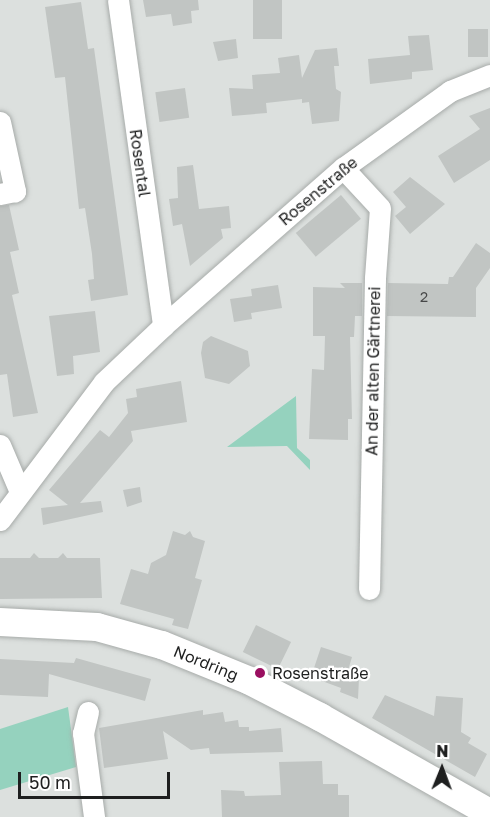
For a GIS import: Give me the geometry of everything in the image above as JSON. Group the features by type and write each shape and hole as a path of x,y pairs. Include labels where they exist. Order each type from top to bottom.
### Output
{"street":[{"name":"Rosental","path":"118,0 163,326"},
{"name":"Rosenstraße","path":"0,520 104,382 163,326 343,168 450,91 490,75"},
{"path":"0,122 15,191 0,194"},
{"name":"An der alten Gärtnerei","path":"343,168 380,207 375,278 369,589"},
{"path":"0,446 20,492"},
{"name":"Nordring","path":"0,622 97,627 162,645 250,681 320,717 490,813"},
{"path":"88,712 83,734 94,817"}],"green space":[{"path":"296,396 297,448 310,460 310,470 287,446 227,447"},
{"path":"68,707 76,767 0,790 0,729"}],"building":[{"path":"143,0 198,0 199,10 191,11 192,23 173,26 171,14 146,17"},
{"path":"253,0 282,0 282,39 253,39"},
{"path":"81,2 88,49 94,48 128,295 91,301 88,280 94,279 92,254 85,208 79,209 65,77 55,78 45,7"},
{"path":"468,29 488,29 488,57 468,57"},
{"path":"429,35 433,70 412,72 412,79 370,84 368,59 410,55 408,36"},
{"path":"236,39 238,58 218,61 213,42"},
{"path":"337,48 339,66 334,66 336,89 341,92 339,121 312,124 309,102 302,103 302,99 266,103 267,113 232,116 229,88 253,89 252,75 280,73 278,58 299,55 302,78 315,50"},
{"path":"185,88 189,118 159,122 155,92"},
{"path":"490,108 490,160 454,183 438,156 480,129 469,116"},
{"path":"193,165 199,209 229,206 231,228 221,229 223,238 190,266 182,224 173,226 169,199 178,198 177,167"},
{"path":"410,177 445,204 410,234 395,216 406,207 393,192"},
{"path":"341,195 361,219 316,257 296,233"},
{"path":"9,205 19,250 10,252 19,293 12,295 38,413 13,417 7,374 0,375 0,206"},
{"path":"476,243 490,253 490,268 476,288 476,317 387,316 388,283 448,284 449,277 453,277"},
{"path":"340,283 362,283 362,316 355,316 354,337 350,337 352,419 348,419 348,440 309,439 312,369 324,370 325,336 313,336 313,287 345,288"},
{"path":"278,285 282,308 251,313 252,319 234,322 230,299 252,296 251,289"},
{"path":"95,311 100,352 73,356 74,374 57,376 49,316"},
{"path":"211,336 248,351 250,366 229,384 205,378 201,353 203,342"},
{"path":"181,381 187,422 131,431 133,441 80,503 101,501 103,512 43,525 41,508 68,505 49,490 100,430 109,437 128,413 126,399 137,397 136,389"},
{"path":"140,487 142,502 127,507 123,490"},
{"path":"173,531 185,535 190,531 193,537 205,541 195,578 202,580 188,629 172,625 174,619 120,604 131,569 148,574 151,563 166,555"},
{"path":"34,553 39,558 58,558 63,553 67,558 100,558 102,598 0,599 0,558 30,558"},
{"path":"256,625 291,642 278,669 243,652"},
{"path":"321,647 352,657 347,674 359,678 358,699 340,692 341,688 311,677"},
{"path":"76,658 151,679 145,701 49,674 48,697 0,695 0,659 74,663"},
{"path":"385,695 434,716 436,696 463,698 461,732 471,738 468,743 487,754 475,777 372,718"},
{"path":"203,710 203,715 223,712 225,722 238,720 239,727 249,727 249,731 281,728 283,752 210,754 209,748 191,750 163,731 168,759 104,768 99,728"},
{"path":"322,761 323,784 338,784 338,795 349,795 349,817 222,817 221,790 244,791 245,796 281,795 279,762"}],"place":[{"name":"Rosenstraße","path":"260,673"}]}
